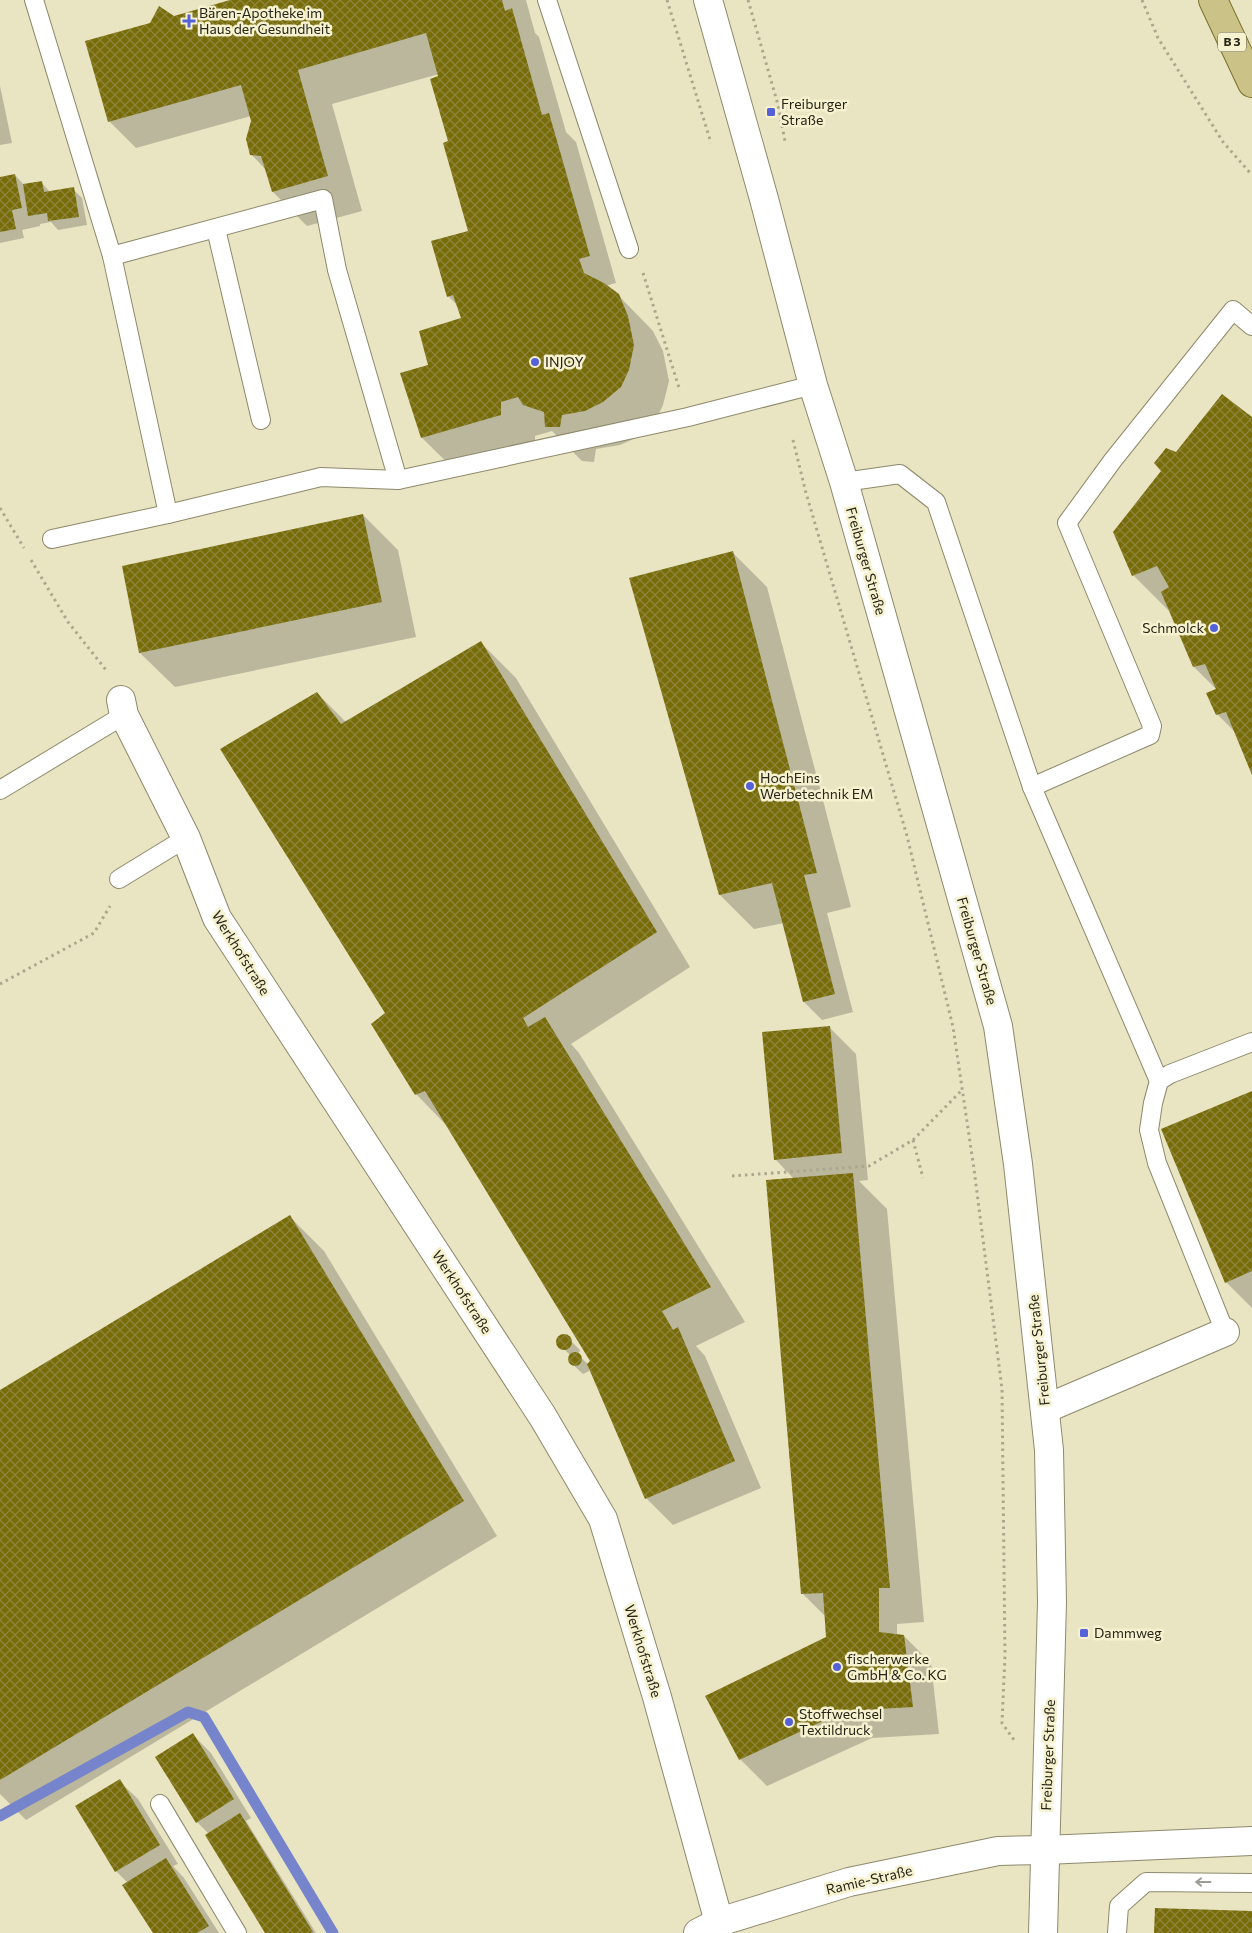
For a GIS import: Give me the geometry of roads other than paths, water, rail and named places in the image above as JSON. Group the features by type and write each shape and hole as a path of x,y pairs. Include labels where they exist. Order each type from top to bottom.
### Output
{"main road":[{"name":"B 3","path":"1213,0 1252,83"}],"street":[{"name":"Freiburger Straße","path":"708,0 814,385 844,482 998,1026 1018,1164 1049,1450 1052,1602 1043,1933"},
{"name":"Werkhofstraße","path":"122,707 186,838 218,918 543,1417 602,1519 657,1697 708,1927"},
{"path":"1046,1409 1225,1332"},
{"path":"1045,1850 1252,1841"},
{"name":"Ramie-Straße","path":"708,1927 849,1882 998,1851 1045,1850"}],"lane":[{"path":"34,0 112,256 168,514"},
{"path":"547,0 629,248"},
{"path":"112,256 323,199 337,270 398,480"},
{"path":"216,229 261,420"},
{"path":"1032,787 1150,735 1152,726 1067,522 1113,460 1233,310 1252,326"},
{"path":"52,539 168,514 321,477 398,480 688,417 814,385"},
{"path":"844,482 900,474 936,502 1032,787 1159,1081 1153,1102 1149,1130 1157,1163 1225,1332"},
{"path":"0,790 122,707"},
{"path":"119,879 186,838"},
{"path":"1159,1081 1170,1074 1252,1042"},
{"path":"160,1804 237,1933"},
{"path":"1117,1933 1119,1906 1146,1882 1252,1883"}],"waterway":[{"path":"0,1816 188,1712 204,1717 333,1933"}],"place":[{"name":"Bären-Apotheke im Haus der Gesundheit","path":"189,21"},
{"name":"Freiburger Straße","path":"771,112"},
{"name":"INJOY","path":"535,362"},
{"name":"Schmolck","path":"1214,628"},
{"name":"HochEins Werbetechnik EM","path":"750,786"},
{"name":"Dammweg","path":"1084,1633"},
{"name":"fischerwerke GmbH & Co. KG","path":"837,1667"},
{"name":"Stoffwechsel Textildruck","path":"789,1722"}]}
